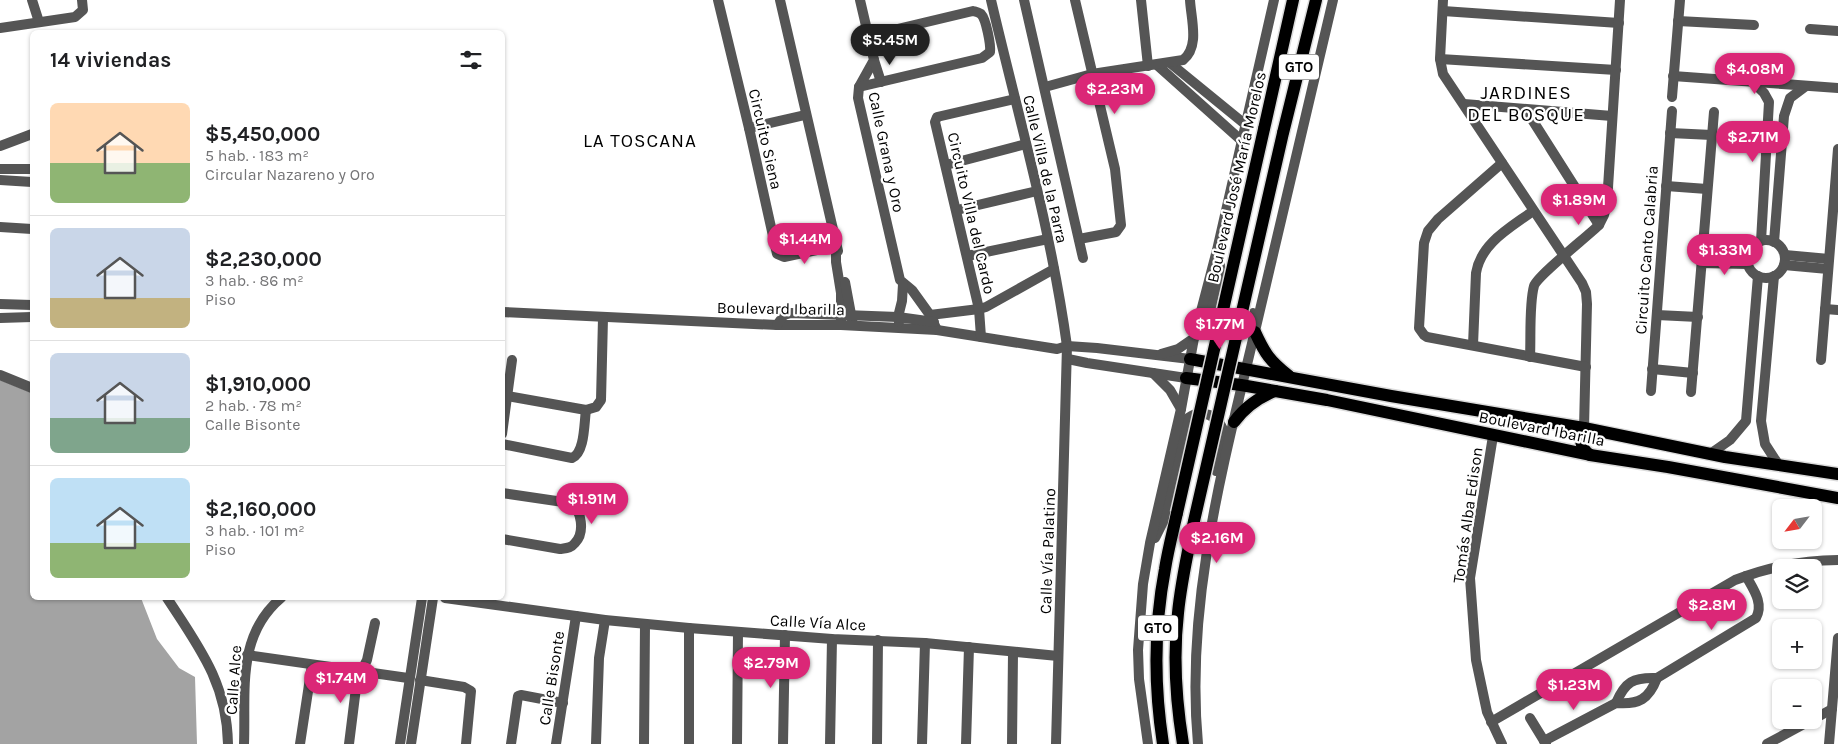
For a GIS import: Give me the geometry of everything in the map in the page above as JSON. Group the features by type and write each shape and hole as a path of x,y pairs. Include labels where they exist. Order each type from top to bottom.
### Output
{"main road":[{"name":"Boulevard José María Morelos","path":"1163,744 1156,678 1156,642 1165,569 1293,0"},
{"name":"GTO","path":"1183,744 1177,701 1176,648 1181,586 1194,521 1283,133 1316,0"},
{"path":"1255,332 1270,360 1293,379"},
{"name":"Boulevard Ibarilla","path":"1190,359 1245,368 1293,379 1584,428 1725,457 1838,474"},
{"name":"Boulevard Ibarilla","path":"1186,378 1275,391 1590,455 1668,467 1838,498"},
{"path":"1234,422 1241,412 1254,400 1275,391"},
{"path":"1584,428 1581,434 1582,445 1584,451 1590,455"},
{"path":"1668,467 1682,465 1716,470 1721,466 1725,457"}],"street":[{"path":"32,0 39,22"},
{"path":"0,28 75,17 83,10 82,0"},
{"name":"Circuito Siena","path":"718,0 777,254 784,257 836,246"},
{"path":"780,0 853,325"},
{"path":"860,0 881,82"},
{"name":"Calle Villa de la Parra","path":"991,0 1048,239 1054,269 1062,348 1068,359"},
{"path":"1024,0 1083,258"},
{"path":"1075,0 1115,169 1121,225 1116,232 1079,239"},
{"path":"1141,0 1152,66 1205,106 1242,140"},
{"path":"1045,87 1092,74 1183,60 1193,45 1190,0"},
{"path":"1148,744 1140,689 1138,650 1143,584 1150,543 1181,409 1194,338 1217,250 1274,0"},
{"path":"1198,744 1196,694 1199,610 1209,534 1241,385 1333,0"},
{"path":"1530,356 1534,285 1543,274 1599,225 1604,216 1607,203 1620,0"},
{"path":"1672,97 1680,0"},
{"path":"1584,428 1586,292 1582,283 1443,74 1440,59 1443,5 1619,23"},
{"path":"859,87 982,58 990,52 984,18 978,12 973,11 868,36"},
{"path":"1678,21 1754,26"},
{"path":"1810,30 1838,31"},
{"path":"1440,59 1616,70"},
{"name":"Calle Grana y Oro","path":"874,60 859,87 858,98 900,280 912,290 933,322"},
{"path":"1170,63 1246,125"},
{"path":"1673,76 1838,88"},
{"path":"1753,82 1764,92 1769,102 1761,241"},
{"path":"1774,242 1784,116 1790,98 1806,86"},
{"path":"1205,106 1212,97"},
{"name":"Circuito Villa del Cardo","path":"981,337 979,309 935,122 937,117 1014,99"},
{"path":"1769,102 1787,104"},
{"path":"1464,104 1612,116"},
{"path":"1526,110 1599,225"},
{"name":"Circuito Canto Calabria","path":"1651,391 1672,111"},
{"path":"1692,392 1714,112"},
{"path":"749,128 805,115"},
{"path":"1670,133 1712,135"},
{"path":"0,146 30,135"},
{"path":"946,165 1026,144"},
{"path":"1821,360 1836,199 1838,149"},
{"path":"1502,163 1438,219 1428,231 1424,243 1420,328 1424,335 1428,337 1586,367"},
{"path":"0,168 30,169"},
{"path":"0,180 30,182"},
{"path":"1666,186 1707,189"},
{"path":"957,210 1037,191"},
{"path":"1473,345 1478,262 1491,243 1533,211"},
{"path":"0,228 30,228"},
{"path":"967,256 1048,239"},
{"path":"1761,241 1774,242 1782,249 1785,260 1779,274 1764,278 1758,276 1750,269 1748,264 1749,252 1756,243 1761,241"},
{"path":"836,246 836,262 841,292 841,325"},
{"path":"1217,250 1220,268 1211,316 1214,325 1226,334 1240,334 1246,330 1250,324 1260,287 1268,272"},
{"path":"1703,251 1749,252"},
{"path":"1785,260 1829,264"},
{"path":"1702,263 1748,264"},
{"path":"777,325 787,313 898,316 933,322 979,309 1000,300 1054,269"},
{"path":"1710,454 1730,440 1746,421 1758,276"},
{"path":"1774,276 1761,421 1765,444 1778,464"},
{"name":"Calle Grana y Oro","path":"900,328 898,316 902,301 903,284"},
{"path":"0,304 30,305"},
{"path":"1825,310 1838,310"},
{"name":"Boulevard Ibarilla","path":"505,312 777,325 853,325 900,328 933,322 981,337 1062,348 1190,359"},
{"path":"1657,315 1698,317"},
{"path":"0,318 30,317"},
{"path":"505,445 572,458 578,456 591,409 601,400 603,318"},
{"path":"1158,355 1178,349 1194,338"},
{"path":"1068,359 1087,364 1186,378"},
{"name":"Calle Vía Palatino","path":"1056,744 1068,359"},
{"path":"505,411 512,360"},
{"path":"1652,369 1693,373"},
{"path":"1152,373 1170,390 1181,409"},
{"path":"0,375 30,387"},
{"path":"507,396 591,409"},
{"path":"1150,543 1158,534 1162,522 1186,420 1191,415 1203,413 1212,416 1220,423 1224,434 1205,521 1203,544 1205,560"},
{"name":"Tomás Alba Edison","path":"1493,436 1470,578 1476,660 1487,712 1502,744"},
{"path":"505,493 564,501 575,505 580,515 578,540 569,548 560,549 505,540"},
{"path":"1491,722 1719,588 1746,576 1797,562 1838,560"},
{"path":"1616,703 1623,689 1630,682 1643,678 1657,678 1756,618 1759,612 1758,599 1746,576"},
{"path":"169,600 210,664 219,686 225,707 228,744"},
{"name":"Calle Alce","path":"244,744 247,655 252,635 263,617 279,600"},
{"path":"400,744 408,678 422,600"},
{"path":"411,744 433,600"},
{"path":"460,600 576,616"},
{"name":"Calle Vía Alce","path":"576,616 689,628 925,643 1058,656"},
{"name":"Calle Bisonte","path":"556,744 576,616"},
{"path":"596,744 599,658 605,620"},
{"path":"349,744 357,680 367,660 375,623"},
{"path":"644,744 645,624"},
{"path":"689,628 689,744"},
{"path":"737,744 738,632"},
{"path":"783,744 784,635"},
{"path":"830,744 832,638"},
{"path":"1829,744 1838,638"},
{"path":"877,744 878,640"},
{"path":"922,744 925,643"},
{"path":"966,744 969,647"},
{"path":"1012,744 1013,653"},
{"path":"247,655 408,678"},
{"path":"300,744 312,665"},
{"path":"1530,718 1544,742 1616,703 1629,704 1639,701 1652,690 1657,678"},
{"path":"420,680 464,686 469,689 472,694 466,744"},
{"path":"511,744 518,697 521,695 563,702"},
{"path":"1822,714 1832,709"},
{"path":"1767,744 1795,729"}],"shaded area":[{"path":"0,380 30,392 30,600 142,600 157,639 179,668 195,677 197,744 0,744"}],"district":[{"name":"JARDINES DEL BOSQUE","path":"1526,103"},
{"name":"LA TOSCANA","path":"640,140"}]}
